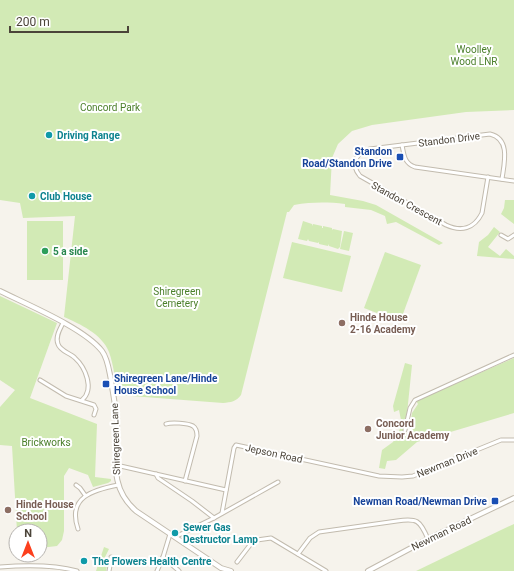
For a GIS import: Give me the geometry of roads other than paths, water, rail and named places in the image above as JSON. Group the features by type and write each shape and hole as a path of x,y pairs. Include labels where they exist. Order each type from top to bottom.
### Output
{"street":[{"name":"Standon Drive","path":"402,144 485,134 494,135 502,141 505,149 502,179"},
{"path":"402,144 405,160 410,165 415,167 514,181"},
{"name":"Standon Crescent","path":"402,144 362,151 355,160 357,172 360,176 454,228 459,229 469,227 480,217 488,177"},
{"path":"501,235 508,239 514,235"},
{"name":"Shiregreen Lane","path":"0,291 63,323 87,338 102,351 109,370 116,415 116,465 118,485 122,495 129,505 225,570"},
{"path":"63,323 57,337 57,343 61,349 74,357 87,377 88,388 85,398 82,400"},
{"path":"405,430 410,408 415,400 514,355"},
{"path":"40,380 66,396 94,405 96,409 94,415"},
{"path":"166,424 173,423 190,425 197,433 185,481"},
{"name":"Newman Drive","path":"379,476 413,476 501,440 514,440"},
{"name":"Jepson Road","path":"222,513 234,448 238,445 379,476"},
{"path":"116,465 226,490"},
{"path":"156,474 158,478 214,518"},
{"path":"175,537 214,518 278,482"},
{"path":"76,485 85,495"},
{"path":"78,529 76,508 85,495 96,489 118,485"},
{"name":"Newman Road","path":"368,571 428,539 514,498"},
{"path":"298,554 310,538 319,532 410,519 416,521 422,526 428,539"},
{"path":"157,571 170,534"},
{"path":"237,562 250,545 257,540 271,538 326,571"},
{"path":"109,571 111,557"},
{"path":"163,557 179,571"},
{"path":"0,567 54,567 77,571"},
{"path":"225,570 231,571"}],"place":[{"name":"Driving Range","path":"49,135"},
{"name":"Standon Road/Standon Drive","path":"400,157"},
{"name":"Club House","path":"32,196"},
{"name":"5 a side","path":"45,251"},
{"name":"Hinde House 2-16 Academy","path":"342,323"},
{"name":"Shiregreen Lane/Hinde House School","path":"106,384"},
{"name":"Concord Junior Academy","path":"368,429"},
{"name":"Newman Road/Newman Drive","path":"495,501"},
{"name":"Hinde House School","path":"8,510"},
{"name":"Sewer Gas Destructor Lamp","path":"175,533"},
{"name":"The Flowers Health Centre","path":"84,561"}],"park label":[{"name":"Woolley Wood LNR","path":"474,54"},
{"name":"Concord Park","path":"110,107"},
{"name":"Shiregreen Cemetery","path":"177,296"},
{"name":"Brickworks","path":"46,442"}]}
